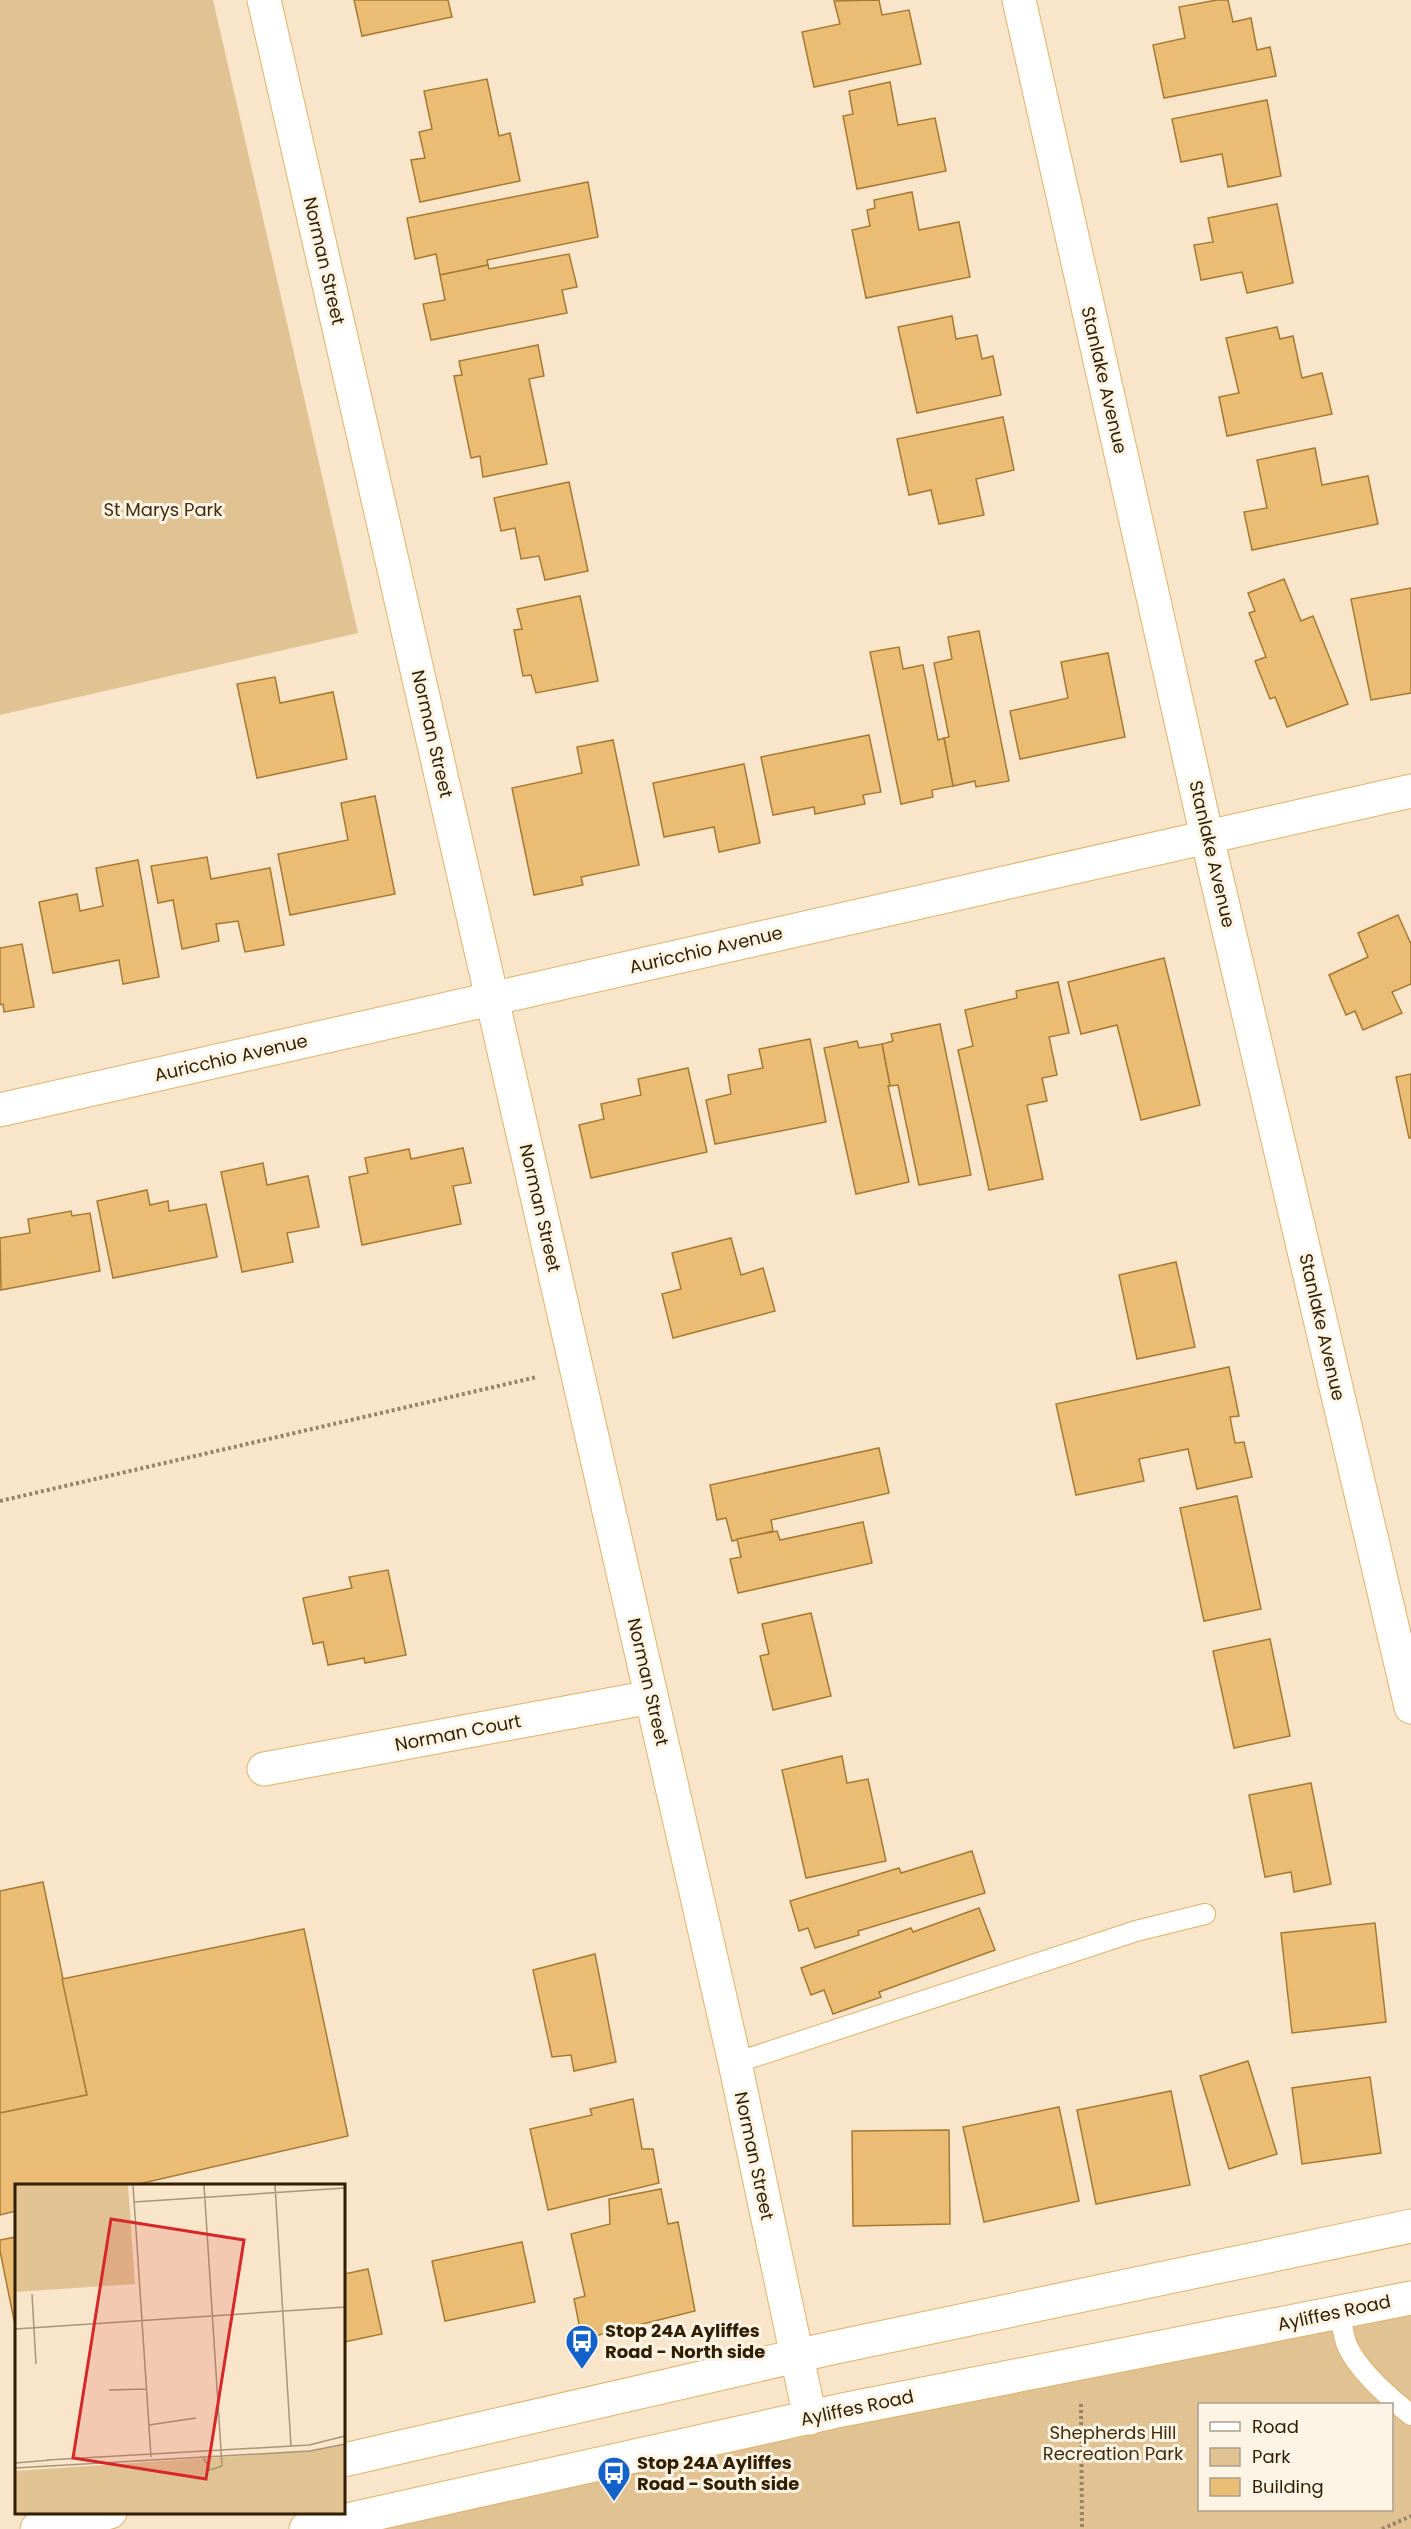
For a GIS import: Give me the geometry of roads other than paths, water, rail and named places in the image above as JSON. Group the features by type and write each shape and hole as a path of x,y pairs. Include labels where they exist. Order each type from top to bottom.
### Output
{"street":[{"name":"Norman Street","path":"264,0 735,2063 810,2418"},
{"name":"Stanlake Avenue","path":"1019,0 1207,837 1411,1707"},
{"name":"Auricchio Avenue","path":"0,1110 1411,791"},
{"name":"Norman Court","path":"264,1769 651,1697"},
{"path":"345,2460 796,2356 1411,2226"},
{"name":"Ayliffes Road","path":"306,2529 810,2418 1411,2298"},
{"path":"38,2529 102,2514"}],"lane":[{"path":"735,2063 1136,1931 1205,1914"},
{"path":"1340,2313 1347,2346 1360,2366 1386,2395 1411,2415"}],"place":[{"name":"Stop 24A Ayliffes Road - North side","path":"582,2370"},
{"name":"Stop 24A Ayliffes Road - South side","path":"614,2502"}],"park label":[{"name":"St Marys Park","path":"163,510"},
{"name":"Shepherds Hill Recreation Park","path":"1113,2443"}]}
